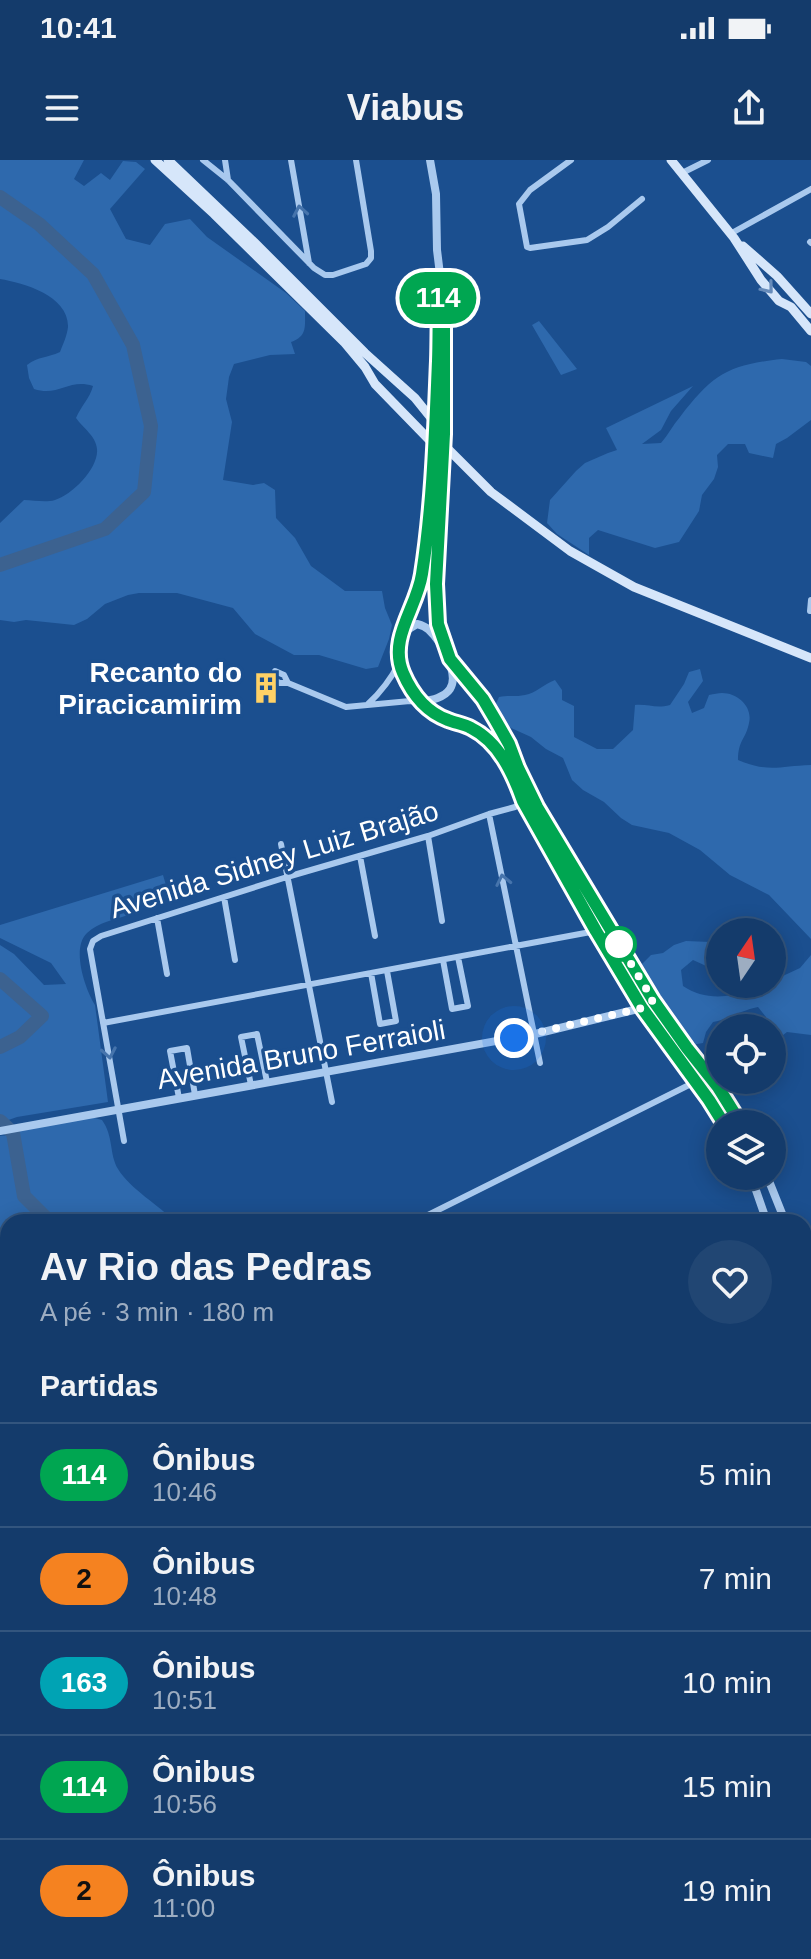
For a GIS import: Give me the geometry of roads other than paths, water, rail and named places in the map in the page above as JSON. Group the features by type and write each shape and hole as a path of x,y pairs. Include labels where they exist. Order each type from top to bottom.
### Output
{"main road":[{"path":"155,160 345,343 375,384 491,492 533,525 570,551 634,587 811,658"},
{"path":"168,160 415,398 436,424 441,444"},
{"path":"671,160 732,236 761,280 779,301 791,307 811,331"},
{"path":"732,236 777,276 811,314"},
{"path":"384,392 395,392 399,382"},
{"path":"404,412 406,403 415,398"}],"street":[{"path":"203,160 228,180 309,263 325,275 366,264 371,258 356,160"},
{"path":"225,160 228,180"},
{"path":"291,160 309,263"},
{"path":"271,679 346,707 420,702 442,696 453,682 450,659 438,624 436,584 444,307 431,164 441,160"},
{"path":"571,160 530,190 519,204 527,247 587,240 642,199"},
{"path":"682,173 708,160"},
{"path":"732,236 811,189"},
{"path":"436,424 440,282"},
{"path":"368,704 381,692 399,663 405,619 420,585 441,444"},
{"path":"810,611 811,600"},
{"path":"401,634 417,624 428,629 483,699 509,744 537,807 653,1000 732,1110"},
{"path":"399,663 420,702 432,713 471,728 484,737 508,765 523,801 642,1008 715,1110"},
{"path":"275,671 284,675 288,683"},
{"name":"Avenida Sidney Luiz Brajão","path":"124,1141 90,949 93,941 287,877 428,836 515,807 523,801"},
{"path":"489,814 540,1063"},
{"path":"428,836 442,921"},
{"path":"281,844 332,1102"},
{"path":"360,856 375,936"},
{"path":"224,897 235,960"},
{"path":"157,918 167,974"},
{"path":"103,1023 596,931"},
{"path":"443,960 452,1009 468,1006 458,957"},
{"path":"371,973 380,1024 396,1021 387,971"},
{"name":"Avenida Bruno Ferraioli","path":"0,1131 535,1034 642,1008 653,1000"},
{"path":"251,1085 241,1037 257,1034 267,1082"},
{"path":"179,1098 170,1051 179,1049 187,1048 195,1095"},
{"path":"430,1214 695,1082"},
{"path":"756,1190 764,1214"},
{"path":"772,1190 780,1214"}],"waterway":[{"path":"0,197 39,224 93,274 133,345 151,426 144,492 105,529 0,565"},
{"path":"0,979 42,1016 20,1037 0,1047"},
{"path":"0,1121 13,1133 24,1196 42,1214"}],"place":[{"name":"Recanto do Piracicamirim","path":"266,688"}]}
